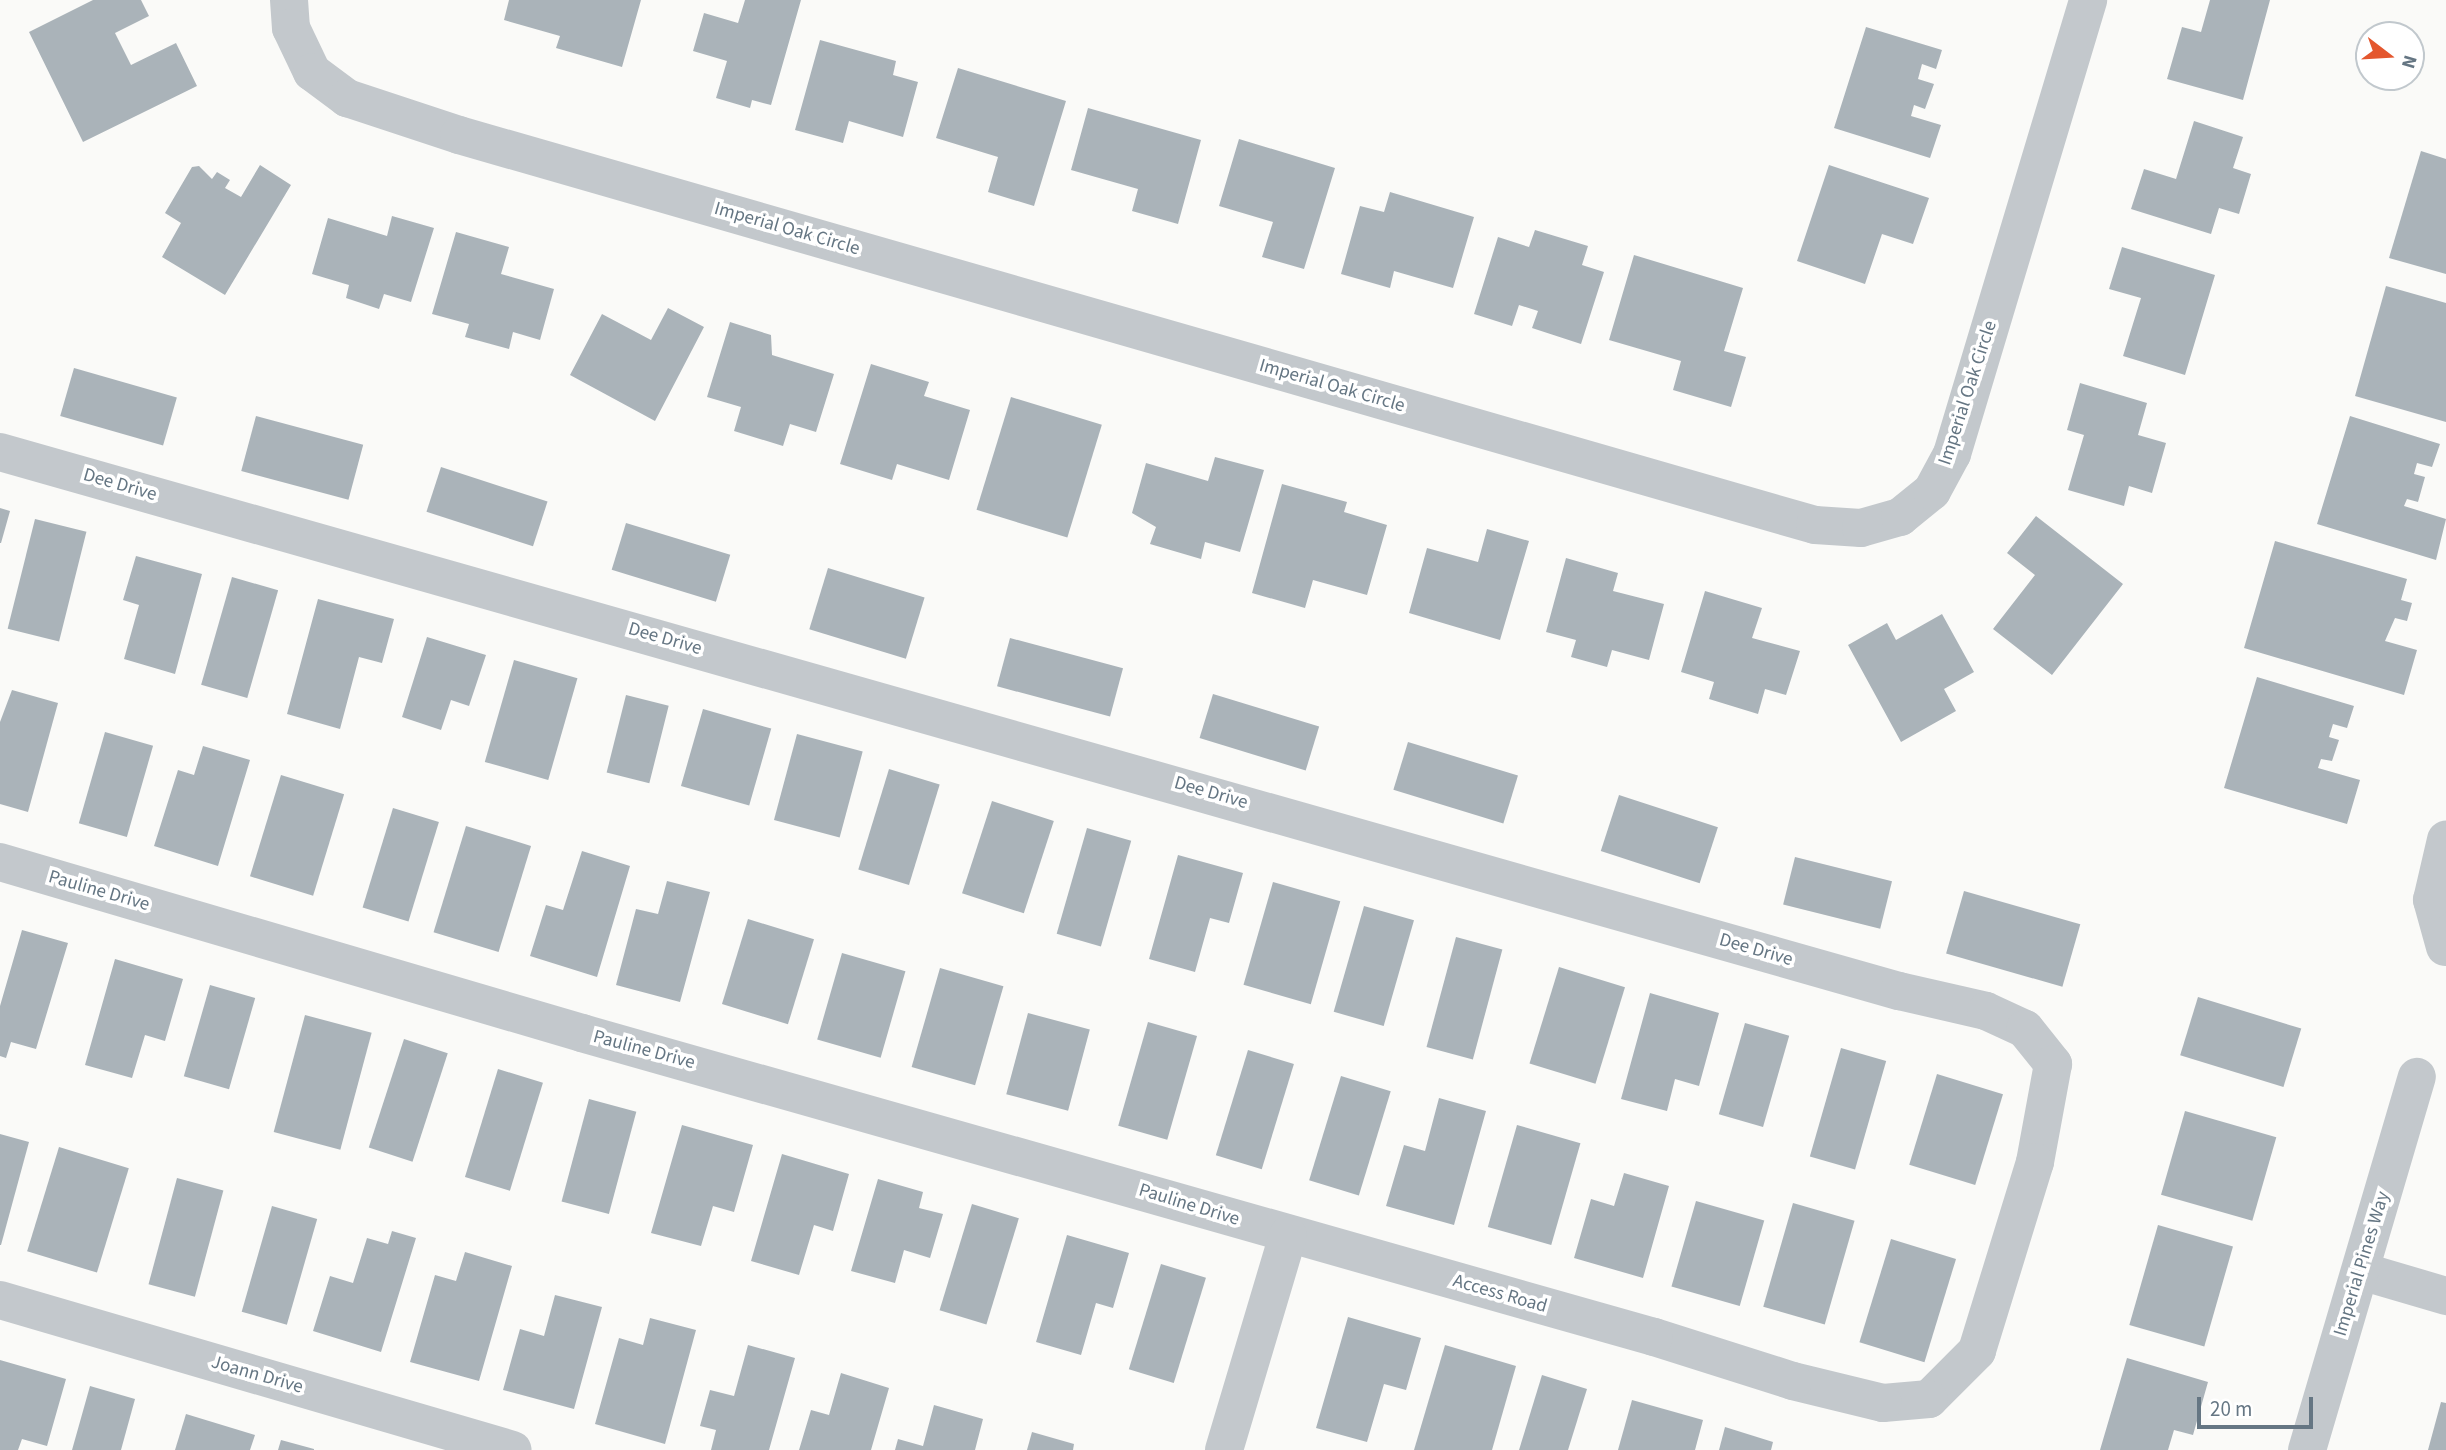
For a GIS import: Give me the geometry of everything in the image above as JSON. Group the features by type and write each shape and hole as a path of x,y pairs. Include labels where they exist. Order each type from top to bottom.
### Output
{"street":[{"name":"Imperial Oak Circle","path":"289,0 291,29 312,72 347,98 459,135 1815,525 1861,528 1900,517 1932,491 1952,454 2088,0"},
{"name":"Dee Drive","path":"0,452 1899,991 1986,1011 2025,1029 2053,1064 2035,1163 1977,1351 1929,1399"},
{"path":"2445,947 2432,900 2446,840"},
{"name":"Pauline Drive","path":"0,862 582,1033 1028,1156 1288,1235"},
{"name":"Imperial Pines Way","path":"2307,1450 2417,1077"},
{"name":"Access Road","path":"1288,1235 1654,1337 1793,1381 1883,1403 1929,1399"},
{"path":"1224,1450 1288,1235"},
{"path":"2361,1271 2446,1296"},
{"name":"Joann Drive","path":"0,1300 513,1450"}],"building":[{"path":"93,0 141,0 149,16 115,33 131,65 176,43 197,86 83,142 29,32"},
{"path":"509,0 641,0 622,67 556,48 560,36 504,20"},
{"path":"745,0 801,0 771,105 752,100 750,108 716,98 727,61 693,51 704,13 738,23"},
{"path":"2210,0 2270,0 2243,100 2167,79 2182,27 2201,32"},
{"path":"1866,27 1942,50 1936,69 1922,64 1918,79 1934,84 1925,109 1914,105 1911,116 1941,125 1930,158 1834,128"},
{"path":"820,40 896,61 893,75 918,82 903,137 849,121 843,143 795,130"},
{"path":"958,68 1066,101 1034,206 988,192 998,157 936,138"},
{"path":"1088,108 1201,140 1178,224 1132,211 1138,189 1071,170"},
{"path":"2194,121 2243,137 2233,168 2251,174 2239,214 2219,208 2211,234 2131,209 2144,169 2176,179"},
{"path":"1239,139 1335,168 1304,269 1262,257 1273,222 1219,206"},
{"path":"2421,151 2446,159 2446,274 2389,258"},
{"path":"260,165 291,185 225,295 162,257 181,223 165,213 192,167 199,166 212,179 217,172 230,180 225,188 241,197"},
{"path":"1829,165 1929,198 1913,244 1882,234 1865,284 1797,261"},
{"path":"1390,192 1474,217 1453,288 1394,271 1390,288 1341,274 1360,206 1384,212"},
{"path":"392,216 434,228 411,302 384,294 379,309 346,298 349,285 312,274 328,218 387,236"},
{"path":"1535,230 1588,246 1582,265 1604,272 1581,344 1532,328 1538,311 1519,305 1512,326 1474,314 1498,237 1529,247"},
{"path":"456,232 509,247 501,274 554,289 540,340 513,332 509,349 465,337 469,324 432,314"},
{"path":"2122,247 2215,275 2185,375 2123,356 2141,298 2109,289"},
{"path":"1634,255 1743,288 1724,351 1746,357 1731,407 1673,390 1681,361 1609,340"},
{"path":"2386,286 2446,303 2446,422 2355,396"},
{"path":"668,308 704,327 655,421 570,375 602,314 651,340"},
{"path":"730,322 771,335 772,355 834,374 816,432 790,424 783,446 734,431 741,407 707,397"},
{"path":"871,364 929,382 924,396 970,410 949,480 897,464 892,480 840,464"},
{"path":"74,368 177,397 163,446 60,416"},
{"path":"2080,383 2147,403 2138,435 2166,443 2152,493 2129,486 2124,506 2068,490 2084,435 2067,430"},
{"path":"1011,397 1102,425 1067,538 977,510"},
{"path":"256,416 363,445 348,500 241,471"},
{"path":"2350,416 2440,444 2432,467 2417,463 2414,474 2425,477 2418,502 2407,499 2404,506 2446,519 2436,560 2317,524"},
{"path":"1215,457 1264,470 1240,552 1205,542 1201,559 1150,544 1156,527 1132,513 1146,463 1208,481"},
{"path":"441,467 548,502 533,546 426,512"},
{"path":"1282,484 1347,502 1344,512 1387,525 1367,595 1313,580 1305,608 1252,593"},
{"path":"0,508 10,511 1,543 0,543"},
{"path":"2036,516 2123,584 2052,675 1993,629 2035,575 2007,553"},
{"path":"35,519 86,532 59,641 8,629"},
{"path":"626,523 730,555 716,602 612,570"},
{"path":"1487,529 1529,541 1500,640 1409,613 1427,548 1478,562"},
{"path":"2275,541 2407,579 2401,600 2412,603 2407,621 2395,618 2385,641 2417,650 2404,695 2244,648"},
{"path":"136,556 202,574 175,674 124,659 139,605 123,600"},
{"path":"1566,558 1618,573 1613,591 1664,604 1649,660 1612,650 1607,667 1571,657 1576,640 1546,632"},
{"path":"828,568 925,598 906,659 809,629"},
{"path":"232,577 278,590 247,698 201,685"},
{"path":"1705,591 1762,608 1752,638 1800,651 1786,695 1765,689 1758,714 1709,699 1714,682 1681,672"},
{"path":"318,599 394,619 382,663 359,657 340,729 287,714"},
{"path":"1942,614 1974,672 1944,689 1956,711 1901,742 1848,645 1887,623 1896,640"},
{"path":"427,637 486,655 469,706 451,700 441,730 402,717"},
{"path":"1010,638 1123,668 1110,717 997,686"},
{"path":"514,660 577,678 548,780 485,762"},
{"path":"2257,677 2354,706 2347,728 2333,724 2329,737 2339,740 2332,761 2321,759 2318,768 2360,780 2347,824 2224,788"},
{"path":"12,690 58,703 28,812 0,804 0,722"},
{"path":"1213,694 1319,726 1306,770 1200,738"},
{"path":"626,695 669,706 649,783 607,773"},
{"path":"703,709 771,729 749,805 681,786"},
{"path":"105,732 153,746 127,837 79,823"},
{"path":"797,734 863,752 840,838 774,820"},
{"path":"1408,742 1518,776 1503,823 1393,790"},
{"path":"203,746 250,760 218,866 154,846 178,770 194,775"},
{"path":"889,769 940,784 909,885 858,869"},
{"path":"281,775 344,794 313,896 250,876"},
{"path":"1619,795 1718,827 1700,883 1601,851"},
{"path":"992,801 1054,821 1024,913 962,893"},
{"path":"393,808 439,822 408,921 363,907"},
{"path":"466,826 531,846 499,952 434,932"},
{"path":"1087,828 1131,841 1101,946 1057,934"},
{"path":"582,851 630,866 597,977 530,956 546,905 563,910"},
{"path":"1178,855 1243,873 1229,923 1210,918 1195,972 1149,959"},
{"path":"1795,857 1892,881 1880,929 1783,905"},
{"path":"667,881 710,892 680,1002 616,985 636,909 658,914"},
{"path":"1273,882 1340,901 1311,1004 1244,985"},
{"path":"1964,891 2080,924 2062,987 1946,953"},
{"path":"1364,906 1414,920 1384,1026 1334,1012"},
{"path":"748,919 814,939 788,1024 722,1004"},
{"path":"22,930 68,943 36,1049 11,1042 6,1058 0,1056 0,1006"},
{"path":"1456,937 1502,949 1473,1060 1426,1047"},
{"path":"842,953 905,971 881,1058 817,1040"},
{"path":"115,959 183,979 165,1041 145,1035 132,1078 85,1065"},
{"path":"1559,967 1625,987 1595,1084 1529,1064"},
{"path":"940,968 1003,986 975,1085 912,1067"},
{"path":"210,985 255,998 229,1089 184,1076"},
{"path":"1650,993 1719,1013 1699,1086 1675,1079 1667,1111 1621,1099"},
{"path":"2198,997 2301,1029 2283,1087 2180,1055"},
{"path":"1028,1013 1090,1030 1068,1111 1006,1094"},
{"path":"305,1015 372,1033 340,1150 274,1132"},
{"path":"1148,1022 1197,1036 1167,1140 1118,1126"},
{"path":"1745,1023 1789,1036 1763,1127 1719,1114"},
{"path":"404,1039 448,1053 413,1162 369,1147"},
{"path":"1841,1048 1886,1061 1855,1170 1810,1157"},
{"path":"1248,1050 1294,1064 1262,1169 1216,1155"},
{"path":"498,1069 543,1083 510,1191 465,1177"},
{"path":"1937,1074 2003,1094 1975,1185 1909,1165"},
{"path":"1341,1076 1391,1091 1359,1195 1309,1180"},
{"path":"1439,1098 1486,1111 1454,1225 1386,1206 1404,1145 1425,1151"},
{"path":"589,1099 636,1112 609,1214 562,1201"},
{"path":"2185,1111 2276,1137 2252,1221 2161,1195"},
{"path":"682,1125 753,1145 734,1212 713,1206 701,1246 651,1233"},
{"path":"1517,1125 1580,1143 1551,1245 1488,1227"},
{"path":"0,1134 29,1142 1,1245 0,1245"},
{"path":"59,1147 129,1168 97,1273 27,1251"},
{"path":"782,1154 849,1174 833,1231 814,1225 799,1275 751,1261"},
{"path":"1624,1173 1669,1186 1643,1278 1574,1258 1591,1199 1614,1206"},
{"path":"177,1178 223,1190 195,1297 149,1284"},
{"path":"878,1179 923,1192 919,1208 943,1214 930,1258 904,1250 895,1283 851,1271"},
{"path":"1696,1201 1764,1221 1740,1306 1671,1287"},
{"path":"1793,1203 1855,1221 1825,1324 1763,1307"},
{"path":"972,1204 1019,1218 986,1324 940,1310"},
{"path":"272,1206 317,1219 287,1325 242,1312"},
{"path":"2158,1225 2233,1246 2204,1346 2129,1325"},
{"path":"392,1231 416,1238 381,1352 313,1331 330,1276 353,1283 367,1238 388,1244"},
{"path":"1067,1235 1129,1253 1113,1308 1096,1303 1081,1355 1036,1342"},
{"path":"1891,1239 1956,1259 1924,1362 1859,1342"},
{"path":"465,1252 512,1266 479,1381 410,1362 435,1275 456,1281"},
{"path":"1161,1264 1206,1278 1174,1383 1129,1369"},
{"path":"555,1295 602,1307 574,1409 503,1390 520,1329 544,1336"},
{"path":"1348,1317 1421,1338 1406,1390 1384,1384 1367,1442 1316,1428"},
{"path":"650,1318 696,1330 665,1444 595,1424 619,1338 643,1345"},
{"path":"748,1345 795,1358 769,1450 711,1450 716,1430 700,1426 710,1390 734,1396"},
{"path":"1445,1345 1516,1366 1492,1450 1414,1450"},
{"path":"2127,1358 2208,1382 2193,1435 2174,1430 2168,1450 2100,1450"},
{"path":"0,1360 66,1379 47,1446 22,1439 18,1450 0,1450"},
{"path":"841,1373 889,1388 871,1450 799,1450 811,1410 829,1415"},
{"path":"1542,1375 1587,1389 1568,1450 1519,1450"},
{"path":"90,1386 135,1399 121,1450 72,1450"},
{"path":"1632,1400 1703,1420 1695,1450 1618,1450"},
{"path":"2441,1402 2446,1403 2446,1450 2428,1450"},
{"path":"934,1405 983,1419 975,1450 895,1450 898,1439 923,1446"},
{"path":"186,1414 255,1435 250,1450 175,1450"},
{"path":"1725,1427 1773,1442 1771,1450 1719,1450"},
{"path":"1032,1432 1074,1444 1073,1450 1027,1450"},
{"path":"281,1440 314,1449 314,1450 278,1450"}]}
